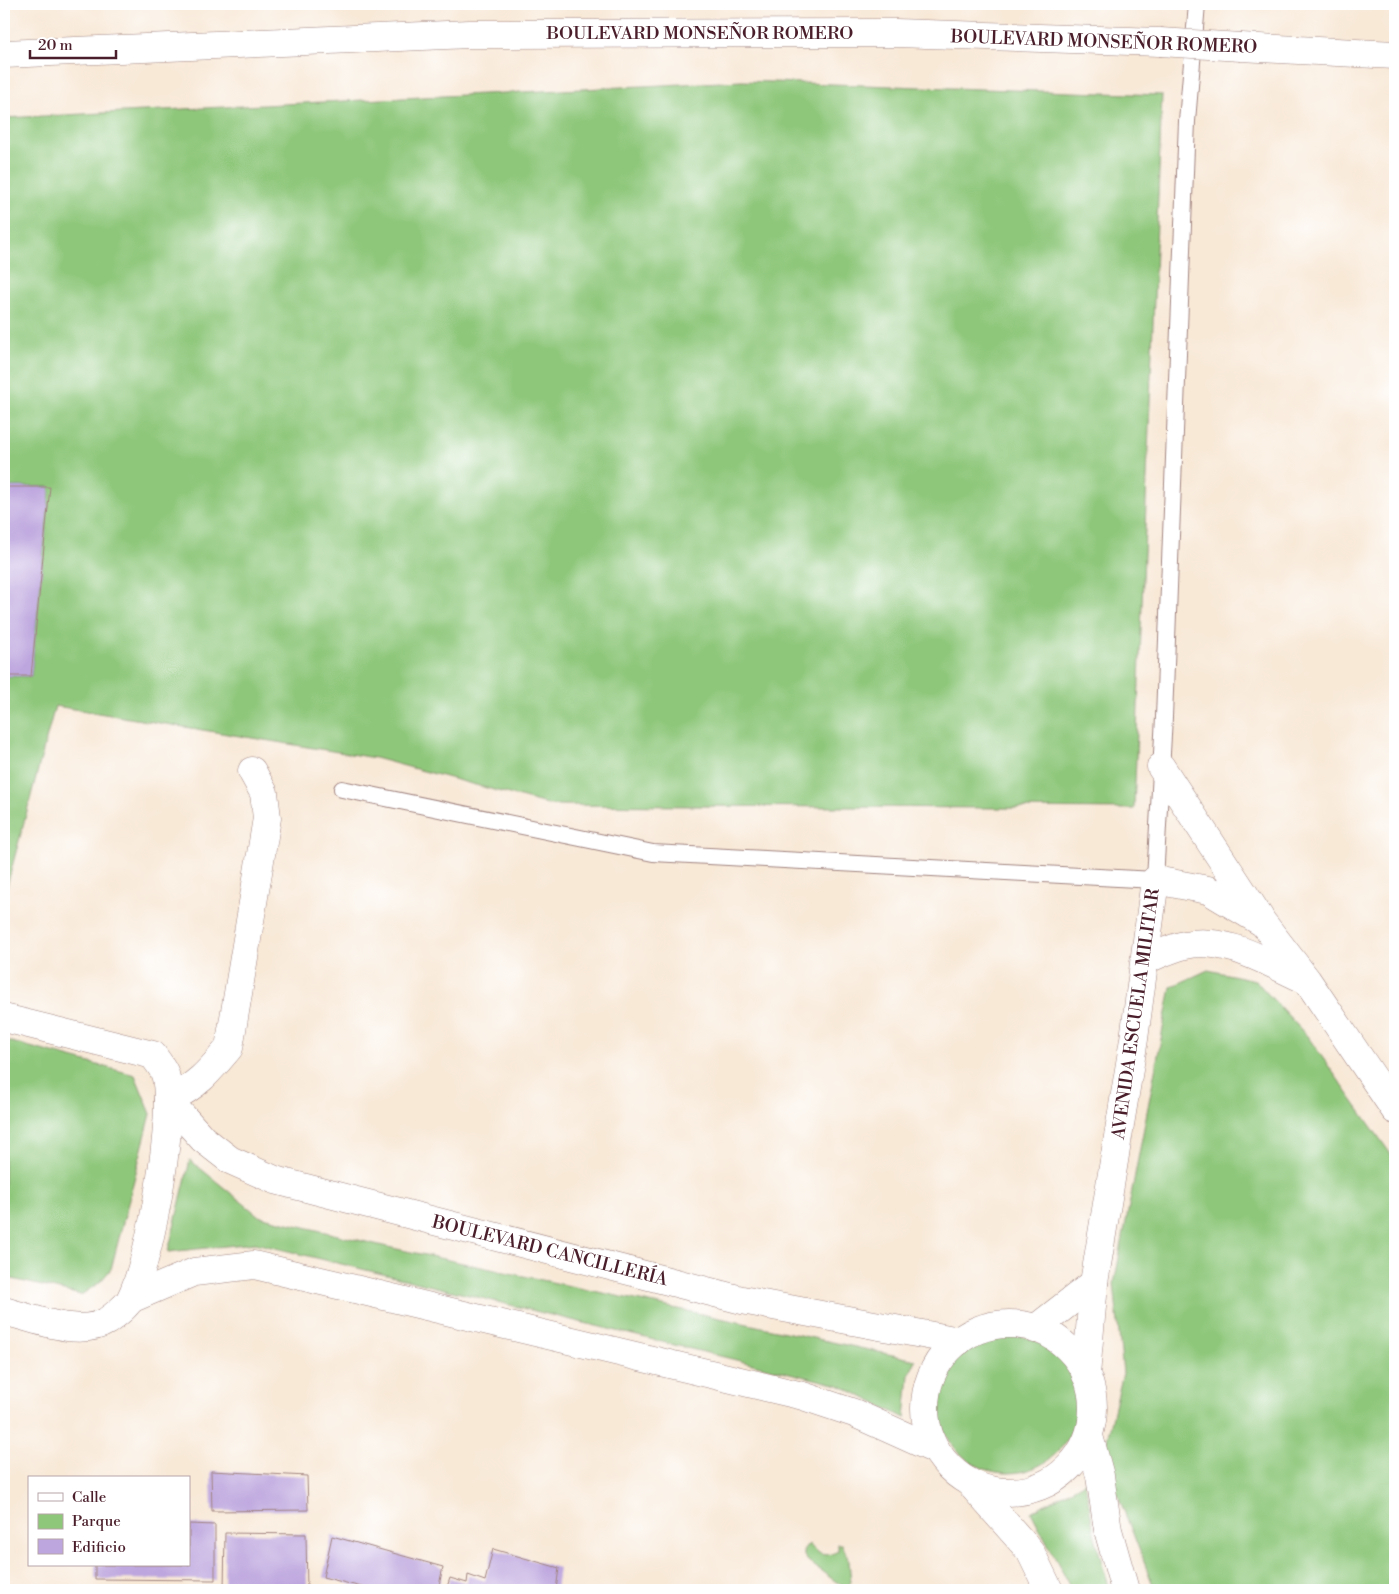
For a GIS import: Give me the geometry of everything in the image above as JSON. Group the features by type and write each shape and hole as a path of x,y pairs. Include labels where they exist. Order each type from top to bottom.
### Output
{"main road":[{"name":"BOULEVARD MONSEÑOR ROMERO","path":"4,54 470,34 896,33 1160,42 1395,55"},
{"path":"1161,767 1263,923"},
{"path":"168,1100 190,1090 207,1074 229,1048 267,818 264,793 252,771"},
{"name":"AVENIDA ESCUELA MILITAR","path":"1086,1375 1094,1282 1145,960 1155,880 1208,890 1263,923 1307,980 1395,1110"},
{"path":"1145,960 1185,945 1210,944 1238,950 1307,980"},
{"path":"4,1018 153,1055 165,1073 168,1100 163,1165 146,1255 131,1299"},
{"name":"BOULEVARD CANCILLERÍA","path":"168,1100 203,1139 230,1160 275,1180 742,1300 959,1341"},
{"path":"4,1311 76,1329 106,1322 131,1299 194,1272 254,1265 804,1396 854,1413 936,1450"},
{"path":"1035,1328 1094,1282"},
{"path":"968,1481 979,1486 1002,1491 1027,1490 1038,1486 1069,1467 1089,1436 1093,1418 1093,1399 1086,1375 1077,1359 1055,1338 1035,1328 1024,1326 1001,1325 979,1330 959,1341 935,1368 925,1403 928,1427 936,1450 950,1467 968,1481 1030,1551 1049,1590"},
{"path":"1089,1436 1100,1476 1108,1530 1125,1590"}],"lane":[{"path":"342,789 653,854 1155,880 1187,121 1197,4"}],"green space":[{"path":"742,81 1162,95 1134,809 550,805 375,758 55,706 4,897 4,676 31,676 50,487 4,487 4,118"},
{"path":"1208,970 1255,980 1308,1037 1395,1160 1395,1590 1155,1590 1103,1457 1123,1373 1114,1284 1171,987"},
{"path":"4,1040 135,1075 151,1114 111,1269 100,1282 81,1295 4,1277"},
{"path":"190,1160 259,1216 383,1246 916,1360 909,1375 905,1418 839,1385 255,1243 168,1252"},
{"path":"1008,1335 1022,1336 1035,1340 1057,1355 1072,1377 1076,1390 1076,1418 1072,1431 1057,1453 1035,1468 1022,1472 1008,1473 994,1472 981,1468 959,1453 944,1431 940,1418 939,1404 940,1390 944,1377 959,1355 981,1340 994,1336"},
{"path":"1085,1482 1094,1533 1109,1590 1072,1590 1031,1512"},
{"path":"809,1544 816,1551 825,1555 838,1551 838,1544 842,1544 849,1561 851,1582 846,1588 806,1559 803,1551"}],"building":[{"path":"4,487 50,487 31,676 4,676"},
{"path":"211,1471 307,1476 308,1510 212,1511"},
{"path":"190,1524 215,1525 215,1580 95,1579 95,1566 190,1566"},
{"path":"225,1533 306,1534 307,1590 224,1590"},
{"path":"332,1536 443,1567 438,1590 373,1590 323,1577"},
{"path":"493,1549 559,1568 556,1590 446,1590 450,1578 467,1583 468,1575 485,1581"}]}
